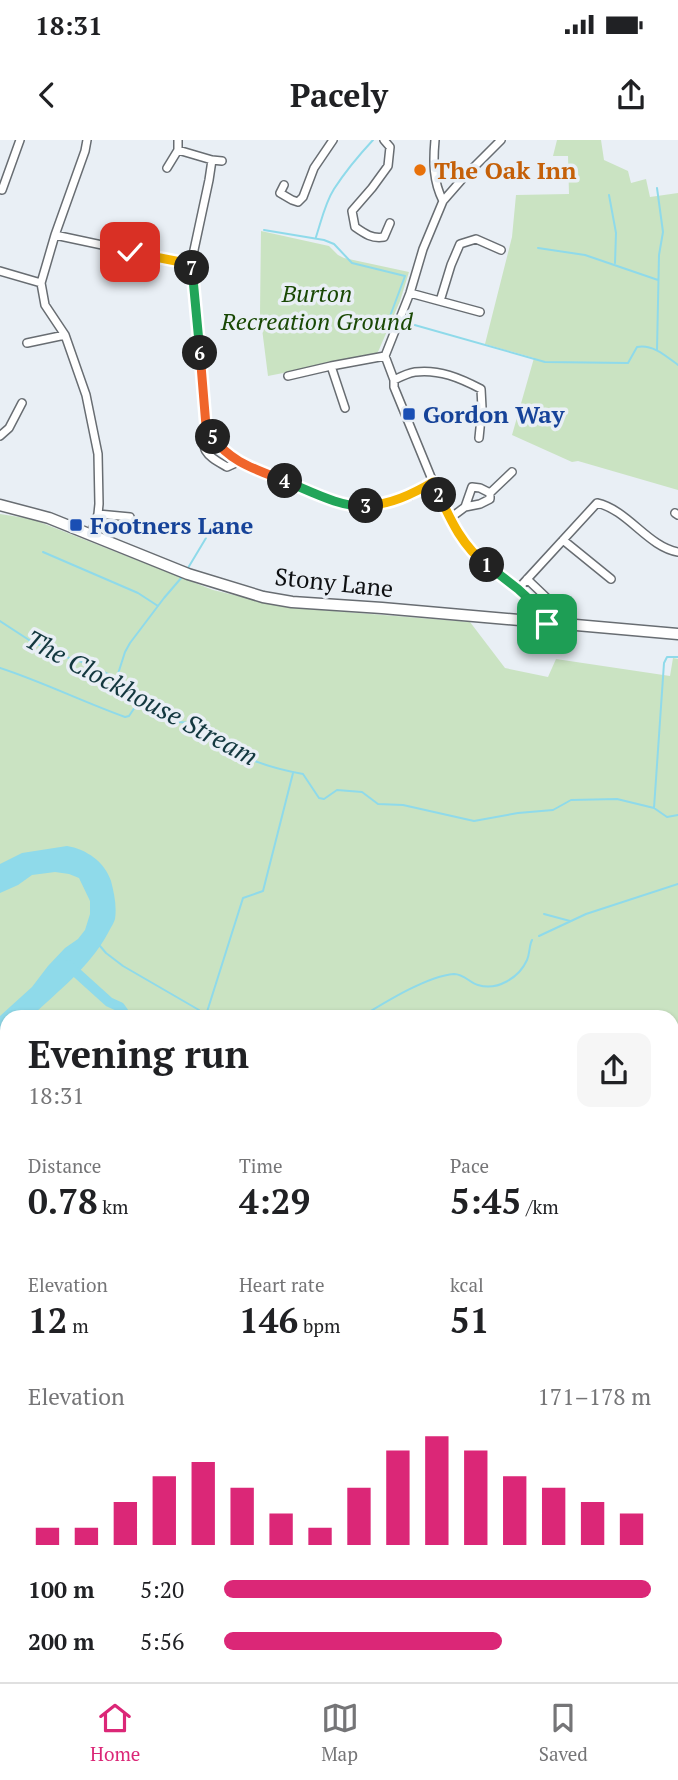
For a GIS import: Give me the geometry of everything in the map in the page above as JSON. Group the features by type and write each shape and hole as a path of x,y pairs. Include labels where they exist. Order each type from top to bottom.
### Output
{"main road":[{"name":"Stony Lane","path":"0,505 49,518 188,574 263,597 292,602 678,634"}],"street":[{"path":"2,190 3,179 20,140"},
{"path":"87,140 41,283 45,305 65,335 86,395 98,454 98,514 91,534"},
{"path":"167,168 178,150 178,140"},
{"path":"284,185 279,193 298,202 303,197 314,168 333,140"},
{"path":"384,140 390,148 388,166 352,211 355,227 377,238 384,237 390,223"},
{"path":"435,140 435,181 443,201"},
{"path":"501,140 443,201 385,356 394,387 456,531 478,558 544,613 547,624"},
{"path":"178,150 222,161"},
{"path":"212,160 191,264 206,426 202,442 209,456 227,467 238,462"},
{"path":"55,235 191,264"},
{"path":"440,301 460,244 476,239 501,250"},
{"path":"0,271 41,283"},
{"path":"410,293 480,312"},
{"path":"27,343 65,335"},
{"path":"288,376 385,356"},
{"path":"331,366 345,408"},
{"path":"394,380 414,372 434,372 458,377 481,389 479,438"},
{"path":"0,436 9,428 22,402"},
{"path":"206,426 219,447 238,462 328,498 358,506 401,499 433,482"},
{"path":"449,519 465,507 490,499 490,493 512,471"},
{"path":"465,507 472,487 490,493"},
{"path":"518,589 597,503 616,511 665,548 678,552"},
{"path":"98,514 130,517"},
{"path":"563,540 611,579"},
{"path":"527,579 549,600 569,608"}],"green space":[{"path":"557,140 601,140 604,160 628,171 631,183 646,179 650,197 678,193 678,490 578,461 572,462 512,435 534,358 485,344 512,237 516,195 569,194 568,156 553,156"},
{"name":"Burton Recreation Ground","path":"261,231 329,246 344,258 409,272 378,352 268,376 260,313"},
{"path":"0,514 32,519 213,590 284,607 470,622 505,668 548,677 556,659 670,676 673,658 678,659 678,1010 0,1010"}],"water":[{"path":"67,846 88,853 108,874 116,909 114,921 92,957 39,1010 7,1010 85,930 90,914 90,901 79,878 55,872 32,875 0,893 0,864 22,853"}],"waterway":[{"path":"316,237 334,189 373,140"},
{"path":"657,188 663,232 659,255 657,350"},
{"path":"609,195 616,233 615,263"},
{"path":"264,230 324,240 334,244 352,263 405,276 389,319 394,320"},
{"path":"538,248 585,255 658,280"},
{"path":"404,322 545,362 628,363 637,347 648,347 659,351 678,365"},
{"path":"188,568 206,538"},
{"path":"43,552 138,593 158,606"},
{"path":"117,677 130,643 182,577"},
{"name":"The Clockhouse Stream","path":"0,621 29,640 114,677 140,701 162,705 179,722 207,728 232,749 248,758 271,767 303,774 319,798 324,799 337,790 362,792 378,804 403,805 474,821 553,810 571,800 617,799 654,808 667,817 678,815"},
{"path":"654,808 664,663 667,657 678,657"},
{"path":"0,668 125,717 129,716 139,701"},
{"path":"208,1010 243,898 263,891 293,773"},
{"path":"539,936 586,914 678,884"},
{"path":"544,914 570,921"},
{"path":"373,1010 406,991 443,976 458,974 475,984 485,986 507,982 523,966 532,940"},
{"path":"100,946 123,966 199,1010"},
{"path":"68,965 109,1002 122,1010"}],"place":[{"name":"The Oak Inn","path":"420,170"},
{"name":"Gordon Way","path":"409,414"},
{"name":"Footners Lane","path":"76,525"}],"route":[{"path":"130,252 191,264 206,426 219,447 238,462 328,498 358,506 383,504 410,496 433,482 456,531 478,558 544,613 547,624"}]}
